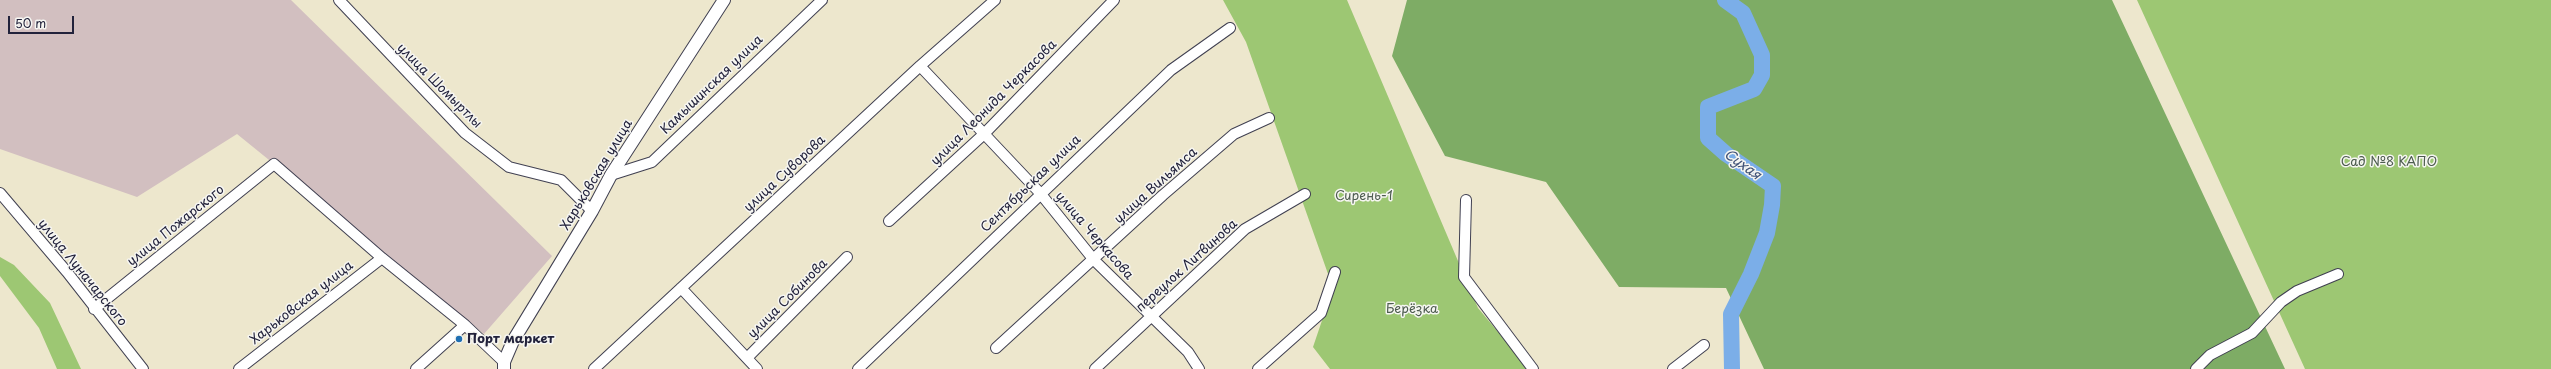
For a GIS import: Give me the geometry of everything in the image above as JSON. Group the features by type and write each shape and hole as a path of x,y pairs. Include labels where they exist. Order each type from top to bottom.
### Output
{"street":[{"name":"улица Шомыртлы","path":"339,0 465,133 509,166 561,180 592,212"},
{"name":"Харьковская улица","path":"504,366 513,341 592,212 611,175 724,0"},
{"name":"Камышинская улица","path":"611,175 652,162 822,0"},
{"name":"улица Суворова","path":"594,369 920,66 995,0"},
{"name":"улица Леонида Черкасова","path":"889,221 984,134 1114,0"},
{"name":"Сентябрьская улица","path":"858,369 1040,193 1171,70 1230,28"},
{"name":"улица Черкасова","path":"920,66 1040,193 1094,260 1150,317 1188,352 1199,369"},
{"name":"улица Вильямса","path":"996,348 1094,260 1163,195 1234,134 1269,118"},
{"name":"улица Пожарского","path":"94,309 274,164 382,258"},
{"name":"улица Луначарского","path":"0,193 67,272 94,309 143,369"},
{"name":"переулок Литвинова","path":"1095,369 1245,229 1305,194"},
{"path":"1466,200 1464,277 1533,369"},
{"name":"Харьковская улица","path":"239,369 382,258"},
{"path":"382,258 465,325 504,366"},
{"name":"улица Собинова","path":"747,358 847,258"},
{"path":"1258,369 1321,314 1335,272"},
{"path":"2196,369 2210,355 2252,333 2281,302 2297,291 2338,274"},
{"name":"улица Собинова","path":"681,288 757,369"},
{"path":"416,369 465,325"},
{"path":"1673,369 1704,344"}],"shaded area":[{"path":"0,0 291,0 552,256 484,334 237,134 137,197 0,149"}],"green space":[{"name":"Сирень-1","path":"1223,0 1347,0 1478,308 1529,369 1330,369 1313,347 1333,288 1246,42"},
{"path":"1407,0 2112,0 2285,369 1764,369 1726,288 1619,287 1546,182 1445,156 1392,56"},
{"name":"Сад №8 КАПО","path":"2137,0 2551,0 2551,369 2305,369"},
{"path":"0,257 14,265 50,303 81,369 57,369 39,328 0,276"}],"waterway":[{"name":"Сухая","path":"1725,0 1743,13 1762,55 1762,75 1754,89 1708,107 1708,138 1726,154 1773,186 1772,205 1767,233 1751,274 1731,314 1732,369"}],"place":[{"name":"Порт маркет","path":"459,339"}],"park label":[{"name":"Берёзка","path":"1412,309"}]}
